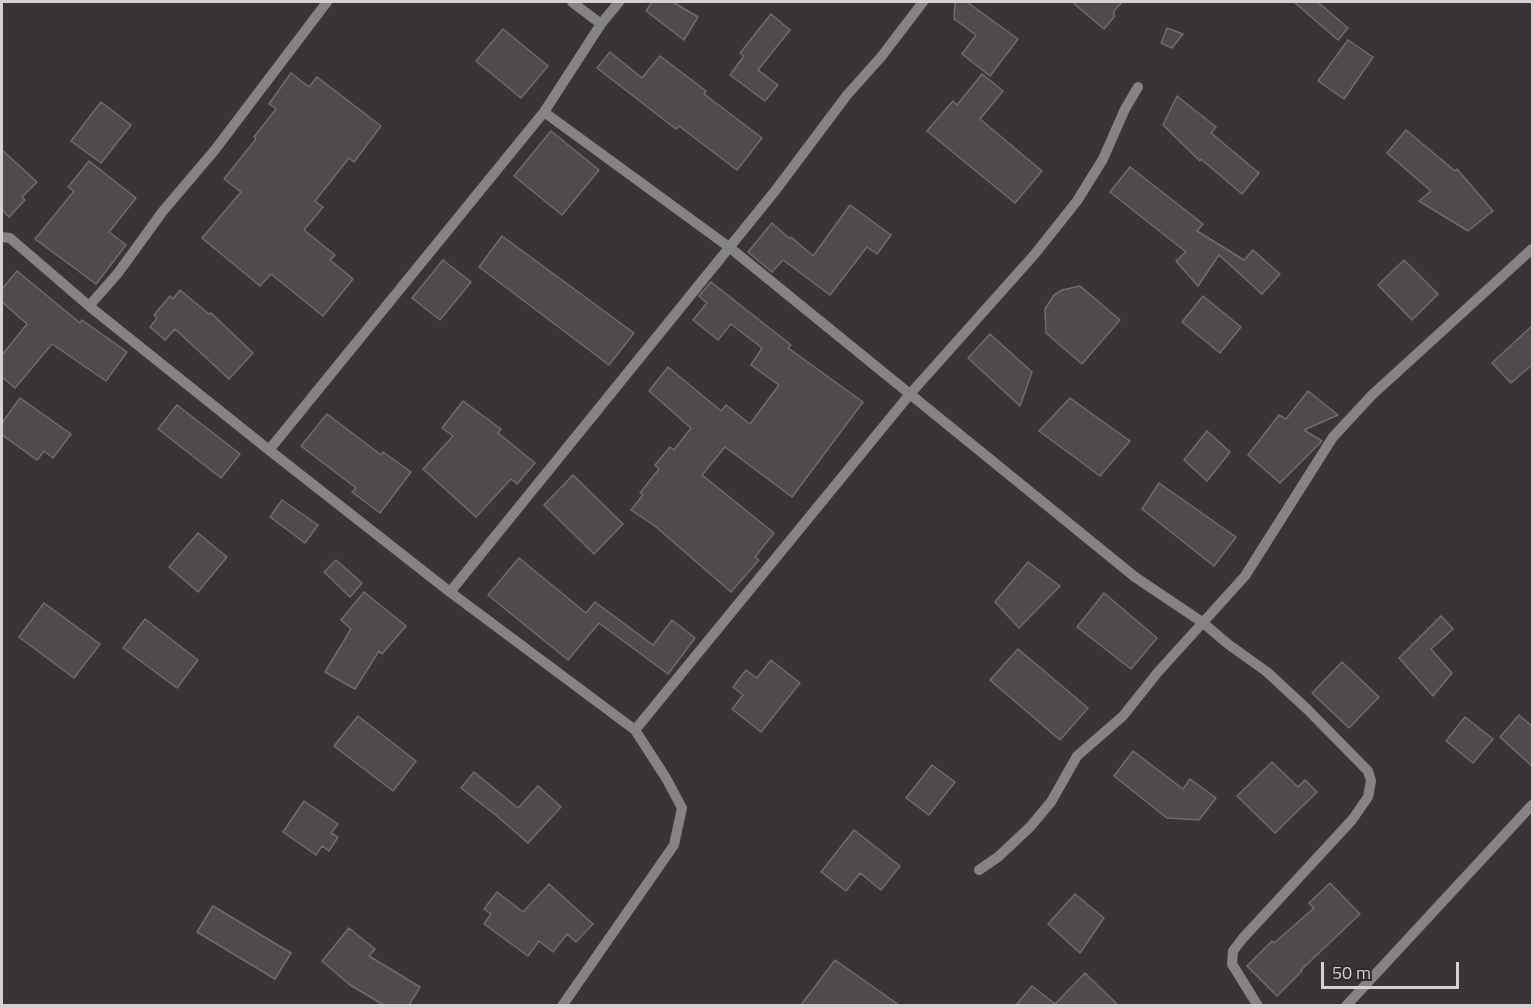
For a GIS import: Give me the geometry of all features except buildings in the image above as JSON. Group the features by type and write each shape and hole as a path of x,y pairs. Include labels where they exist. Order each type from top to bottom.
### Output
{"street":[{"path":"89,306 118,273 163,211 214,151 327,2"},
{"path":"572,2 601,24"},
{"path":"269,450 544,112 601,24 619,2"},
{"path":"450,592 809,148 847,95 881,57 923,2"},
{"path":"635,730 910,394 1026,264 1077,201 1103,159 1125,109 1138,87"},
{"path":"544,112 729,247 1135,577 1202,622 1267,672 1368,771 1371,781 1368,796 1352,820 1233,951 1232,964 1258,1005"},
{"path":"2,237 10,238 89,306 450,592 635,730 682,807 674,845 562,1005"},
{"path":"979,870 998,857 1030,827 1052,802 1077,756 1123,716 1158,672 1245,576 1334,437 1372,395 1533,249"},
{"path":"1346,1005 1533,805"}]}
